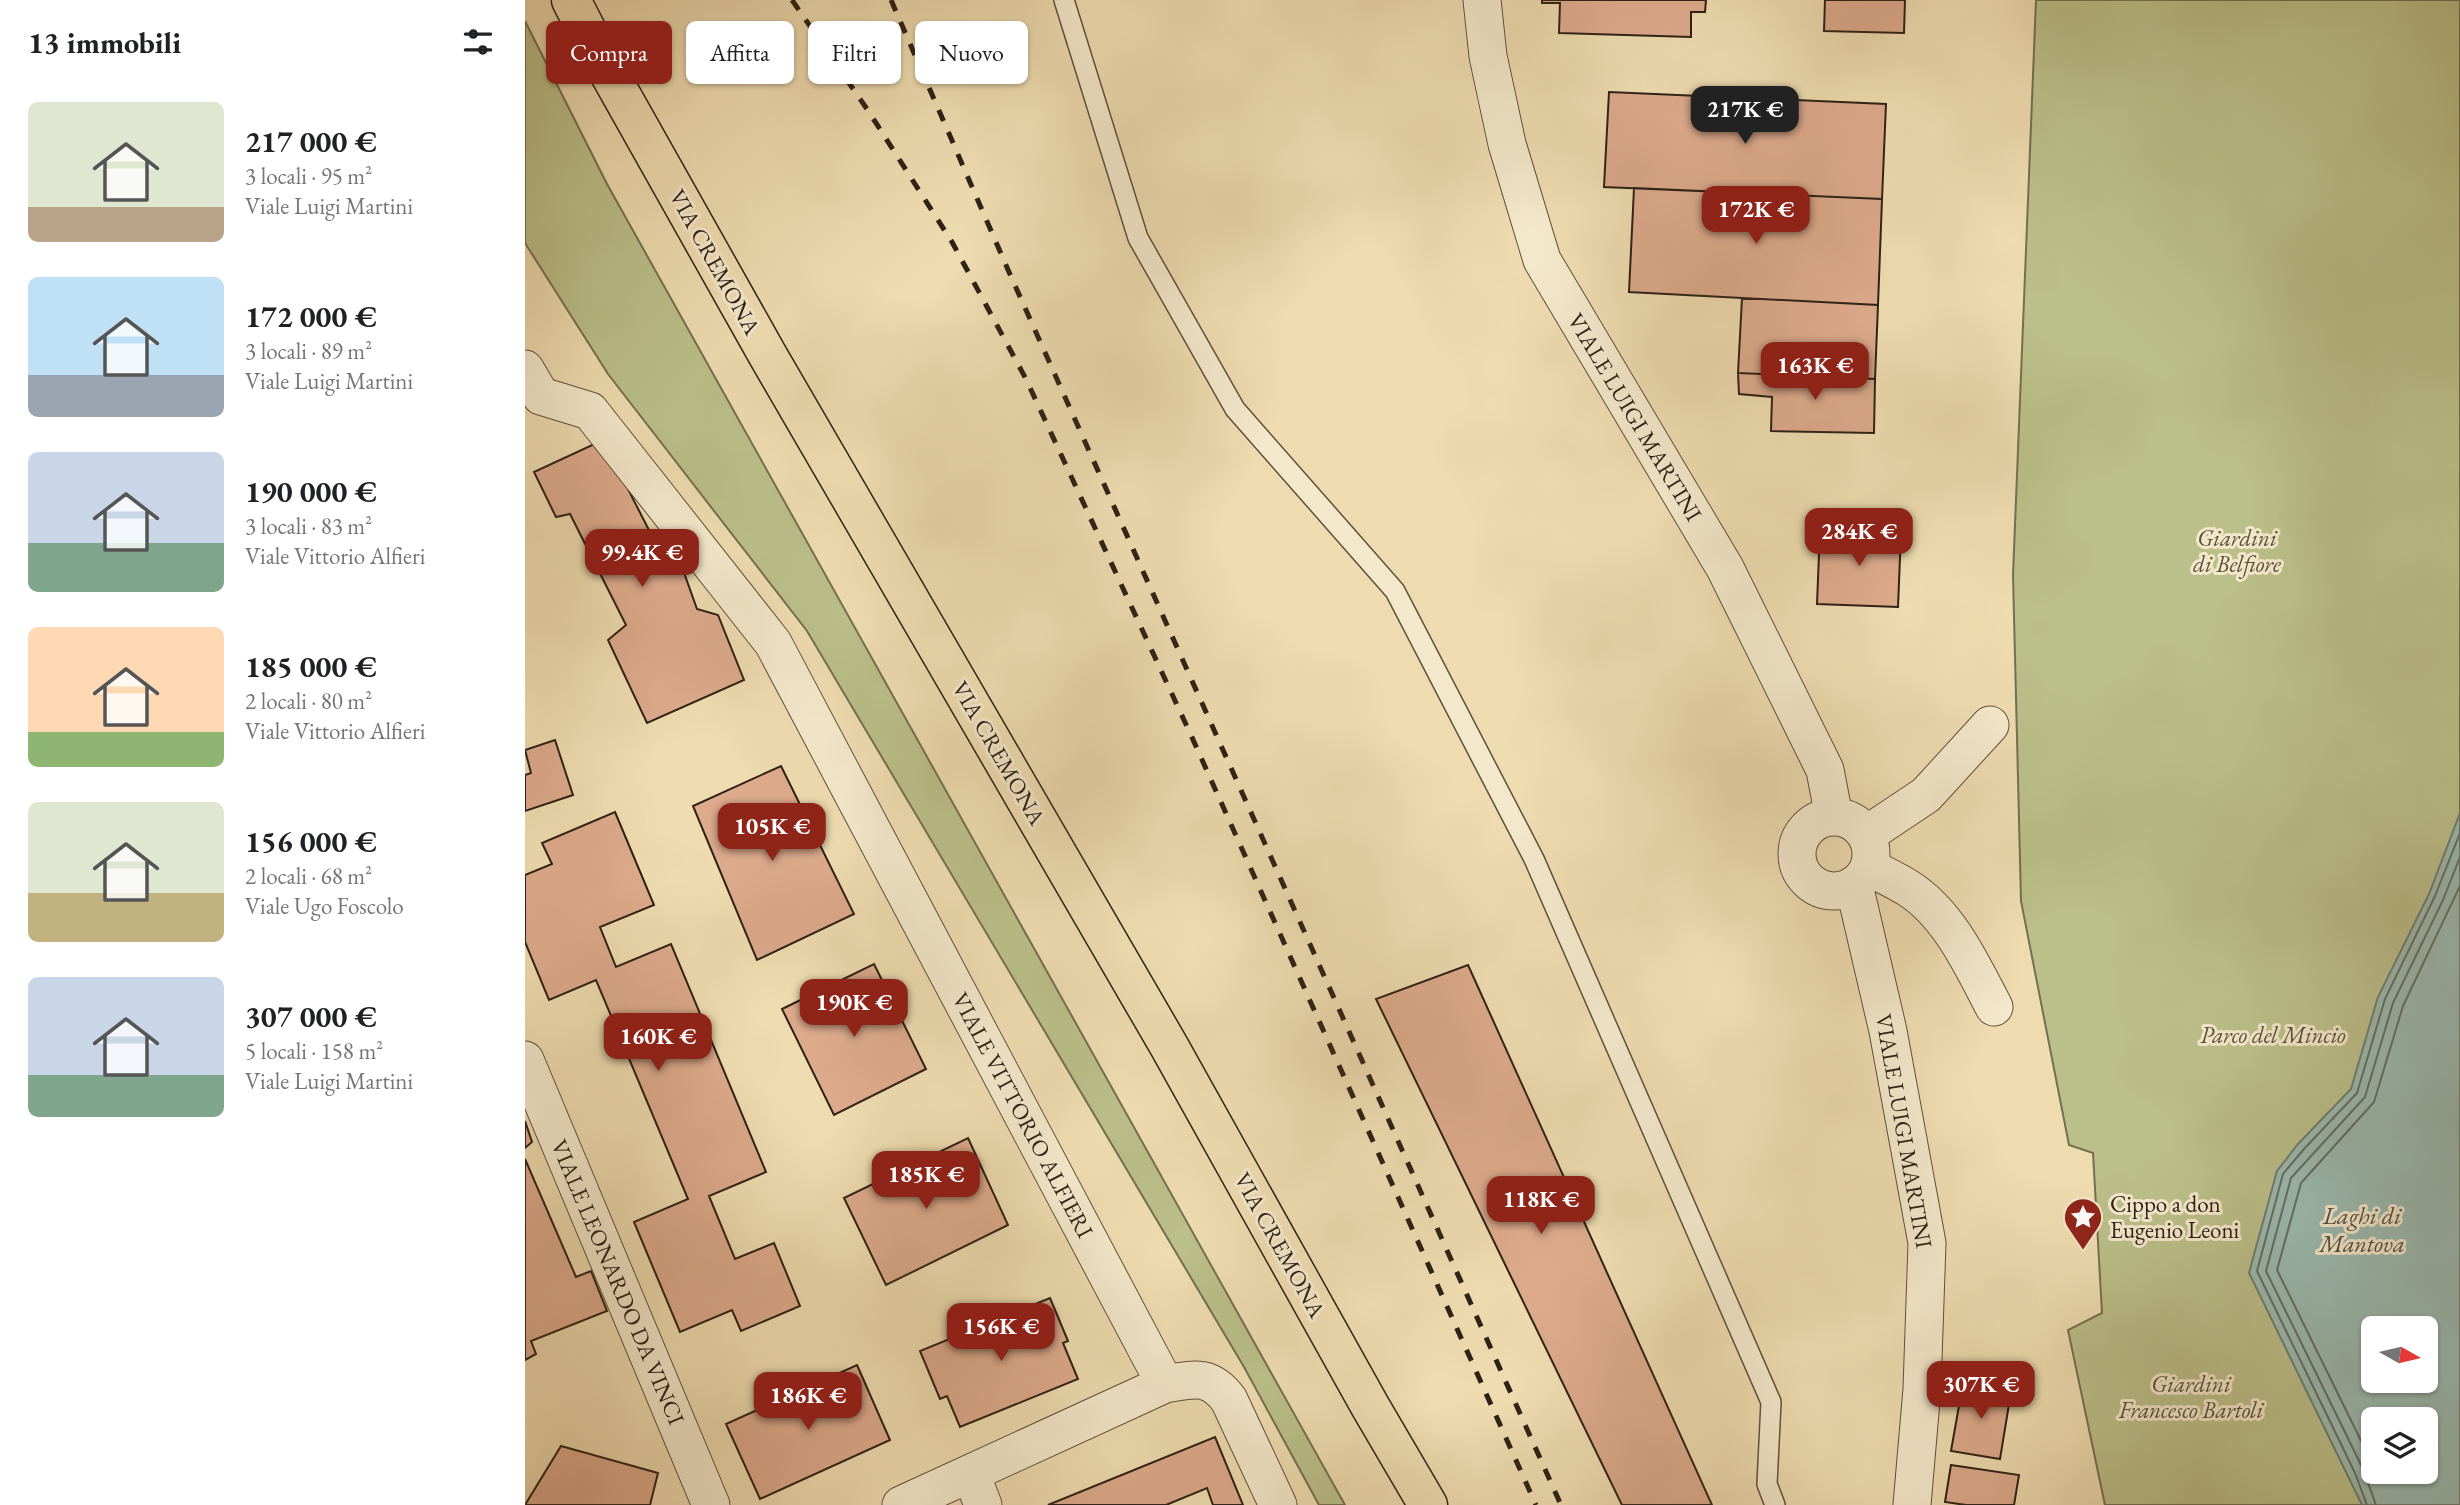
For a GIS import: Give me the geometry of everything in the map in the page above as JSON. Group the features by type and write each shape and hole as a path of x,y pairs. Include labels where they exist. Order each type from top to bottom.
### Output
{"main road":[{"name":"VIA CREMONA","path":"571,0 605,66 767,354 1169,1046 1370,1406 1429,1505"}],"street":[{"name":"VIALE LUIGI MARTINI","path":"1482,0 1488,56 1507,144 1542,260 1725,568 1825,769 1834,817"},
{"name":"VIALE VITTORIO ALFIERI","path":"530,389 590,411 772,643 1165,1384"},
{"path":"1863,862 1859,826 1849,820 1834,817 1817,821 1808,828 1797,849 1798,861 1809,882 1820,888 1843,890 1863,862 1990,725"},
{"name":"VIALE LUIGI MARTINI","path":"1863,862 1888,1031 1927,1243 1922,1389 1912,1505"},
{"path":"1863,862 1910,889 1943,919 1994,1007"},
{"name":"VIALE LEONARDO DA VINCI","path":"525,1060 711,1505"},
{"path":"901,1505 977,1489 1165,1384 1192,1380 1210,1381 1221,1388 1278,1505"}],"lane":[{"path":"1064,0 1138,238 1235,409 1395,591 1534,859 1771,1402 1767,1485 1775,1505"}],"green space":[{"name":"Giardini di Belfiore","path":"2036,0 2460,0 2460,1505 2105,1505 2068,1330 2102,1313 2093,1153 2069,1145 2021,901 2013,575"},
{"path":"525,21 546,63 546,84 557,84 607,184 1345,1505 1319,1505 1244,1367 807,631 608,374 525,243"}],"water":[{"name":"Laghi di Mantova","path":"2460,813 2460,1505 2362,1505 2249,1273 2277,1171 2298,1144 2351,1089 2378,997 2429,894"}],"building":[{"path":"1542,0 1706,0 1705,12 1691,12 1691,37 1559,33 1560,3 1542,3"},
{"path":"1825,0 1905,0 1904,33 1824,31"},
{"path":"1609,92 1886,104 1882,199 1604,187"},
{"path":"1634,188 1882,199 1878,305 1629,292"},
{"path":"1742,298 1878,305 1875,379 1738,373"},
{"path":"1738,373 1875,379 1874,433 1771,431 1772,397 1739,394"},
{"path":"603,440 654,540 672,539 697,609 718,615 744,680 647,723 608,640 626,625 570,514 556,517 534,472"},
{"path":"1820,529 1901,533 1898,607 1817,604"},
{"path":"555,740 573,795 525,811 525,775 531,773 525,750"},
{"path":"781,766 854,914 757,960 693,806"},
{"path":"615,812 654,905 600,927 616,967 671,944 766,1172 709,1196 735,1259 774,1243 800,1306 741,1331 732,1310 680,1332 634,1222 688,1199 596,980 549,1000 525,942 525,875 552,864 542,843"},
{"path":"874,964 926,1069 834,1115 782,1009"},
{"path":"1468,965 1712,1505 1622,1505 1376,999"},
{"path":"525,1121 532,1142 525,1148"},
{"path":"968,1138 1008,1225 886,1285 844,1198"},
{"path":"525,1159 576,1277 591,1271 607,1311 531,1341 536,1354 525,1360"},
{"path":"1050,1298 1068,1341 1063,1343 1078,1379 960,1427 947,1396 940,1399 920,1351"},
{"path":"857,1365 890,1440 760,1499 726,1424"},
{"path":"1963,1383 2011,1392 2000,1459 1951,1451"},
{"path":"1215,1437 1243,1505 1213,1505 1207,1488 1166,1505 1048,1505"},
{"path":"561,1446 658,1473 650,1505 525,1505"},
{"path":"1951,1465 2019,1475 2014,1505 1945,1502"}],"railway":[{"path":"792,0 869,112 952,242 1026,379 1190,733 1536,1505"},
{"path":"891,0 1009,272 1561,1505"}],"place":[{"name":"Cippo a don Eugenio Leoni","path":"2083,1251"}],"park label":[{"name":"Parco del Mincio","path":"2273,1035"},
{"name":"Giardini Francesco Bartoli","path":"2191,1397"}]}
